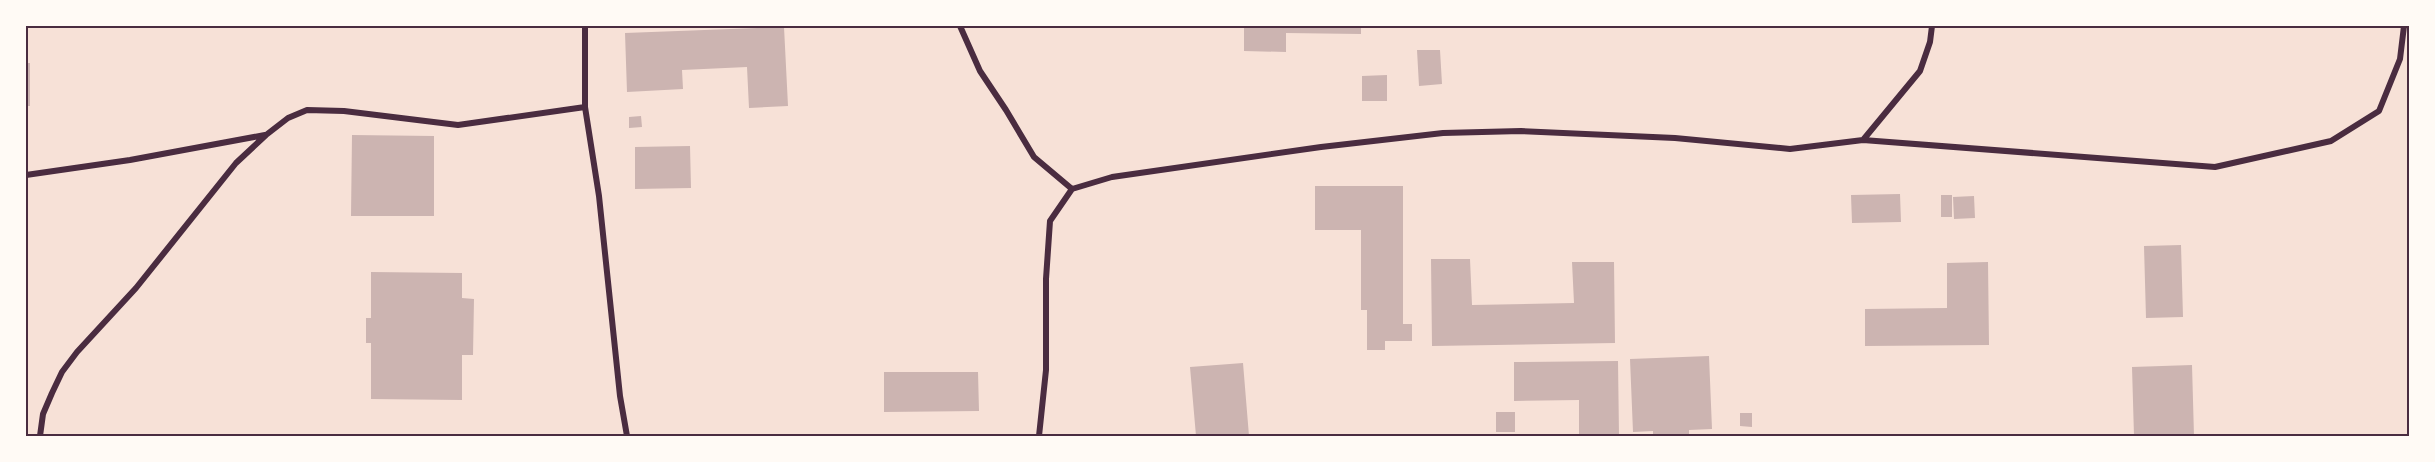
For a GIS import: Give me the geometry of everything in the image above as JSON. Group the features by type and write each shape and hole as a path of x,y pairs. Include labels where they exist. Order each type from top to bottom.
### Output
{"street":[{"path":"585,26 585,107 599,196 620,396 627,436"},
{"path":"960,26 980,70 1034,157 1072,189"},
{"path":"1863,140 1920,70 1930,42 1932,26"},
{"path":"1039,436 1046,370 1046,279 1050,221 1072,189 1112,177 1321,147 1443,134 1521,131 1675,138 1790,148 1863,140 2215,167 2331,141 2379,111 2400,59 2404,26"},
{"path":"40,436 43,414 52,393 62,372 77,352 136,288 236,163 288,118 307,110 344,111 458,125 585,107"},
{"path":"26,175 130,160 266,135"}],"building":[{"path":"1244,26 1361,26 1361,34 1286,33 1286,52 1244,51"},
{"path":"784,27 788,106 749,108 747,67 682,70 683,89 627,92 625,33"},
{"path":"1417,50 1440,50 1442,84 1419,86"},
{"path":"26,63 30,63 30,106 26,106"},
{"path":"1387,75 1387,101 1362,101 1362,76"},
{"path":"641,116 642,127 629,128 629,117"},
{"path":"352,135 434,136 434,216 351,216"},
{"path":"690,146 691,188 635,189 635,147"},
{"path":"1315,186 1403,186 1403,324 1412,324 1412,341 1385,341 1385,350 1367,350 1367,310 1361,310 1361,230 1315,230"},
{"path":"1900,194 1901,222 1852,223 1851,195"},
{"path":"1941,195 1952,195 1952,217 1941,217"},
{"path":"1974,196 1975,218 1954,219 1953,197"},
{"path":"2181,245 2183,317 2146,318 2144,246"},
{"path":"1431,259 1470,259 1472,305 1574,303 1572,262 1614,262 1615,343 1432,346"},
{"path":"1988,262 1989,345 1865,346 1865,309 1947,308 1947,263"},
{"path":"371,272 462,273 462,298 474,299 473,355 462,355 462,400 371,399 371,343 366,343 366,318 371,318"},
{"path":"1709,356 1712,429 1689,430 1689,436 1653,436 1653,431 1633,432 1630,359"},
{"path":"1618,361 1619,436 1579,436 1579,400 1514,401 1514,362"},
{"path":"1243,363 1249,436 1196,436 1190,367"},
{"path":"2192,365 2194,436 2134,436 2132,367"},
{"path":"884,372 978,372 979,411 884,412"},
{"path":"1496,412 1515,412 1515,432 1496,432"},
{"path":"1740,413 1752,413 1752,427 1740,426"}]}
